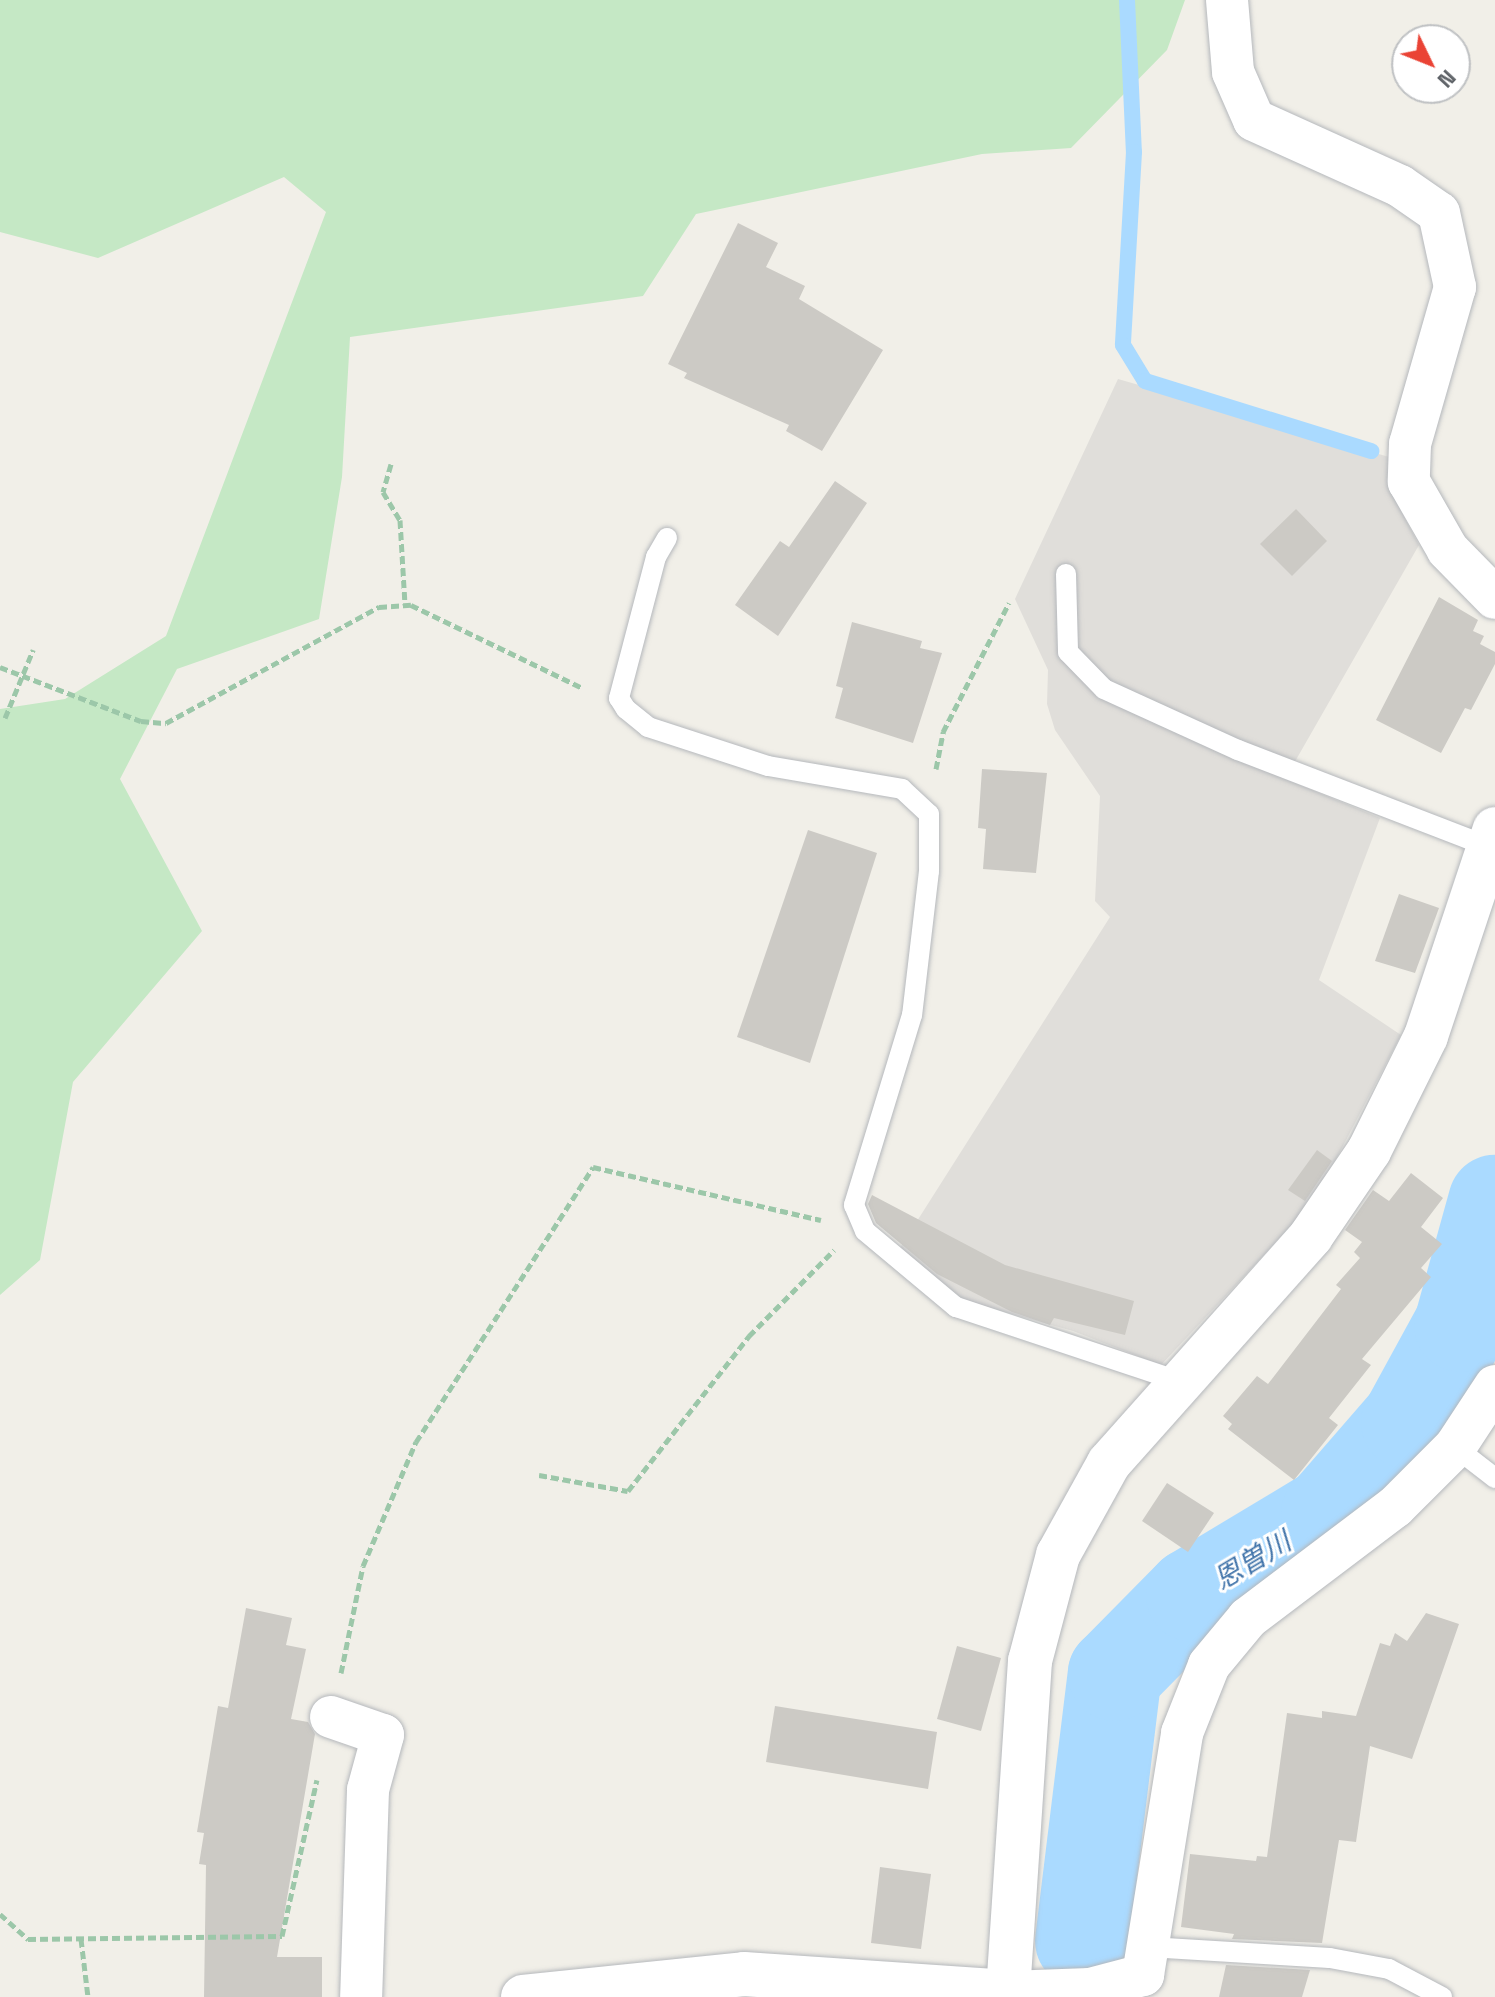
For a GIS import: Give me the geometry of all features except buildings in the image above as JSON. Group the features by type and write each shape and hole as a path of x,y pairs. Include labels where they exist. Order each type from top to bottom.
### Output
{"street":[{"path":"1227,0 1233,72 1254,120 1400,186 1439,213 1455,287 1410,444 1409,482 1448,550 1495,598"},
{"path":"1008,1994 1030,1661 1058,1555 1109,1463 1311,1236 1369,1151 1426,1036 1492,838"},
{"path":"523,1997 744,1974 1008,1994 1090,1989 1143,1975 1182,1733 1209,1665 1248,1618 1395,1507 1455,1447 1495,1386"},
{"path":"331,1717 383,1735 368,1790 361,1997"}],"lane":[{"path":"667,538 656,557 619,698 648,727 768,766 902,789 929,814 920,961 912,1015 854,1205 858,1229 956,1307 1182,1382"},
{"path":"1066,574 1068,652 1104,689 1238,750 1492,838"},
{"path":"1455,1447 1495,1478"},
{"path":"1149,1947 1330,1958 1389,1969 1442,1997"}],"path":[{"path":"391,464 383,492 400,520 405,605"},
{"path":"918,803 935,772 943,732 1009,603"},
{"path":"0,667 141,721 166,723 379,607 405,605 595,694 619,698"},
{"path":"5,718 33,650"},
{"path":"0,1914 28,1939 282,1936 363,1566 416,1442 593,1167 858,1229"},
{"path":"539,1475 628,1491 749,1336 858,1229"},
{"path":"81,1939 88,1997"}],"shaded area":[{"path":"1118,379 1389,457 1387,484 1419,545 1285,779 1380,818 1319,980 1401,1035 1323,1184 1292,1225 1161,1365 1073,1331 958,1299 898,1251 1110,917 1095,901 1100,796 1055,730 1047,704 1048,670 1015,599"}],"green space":[{"path":"0,0 1185,0 1167,50 1071,148 982,154 696,214 643,296 350,337 342,477 319,619 177,669 120,779 202,931 73,1082 40,1260 0,1295 0,709 65,699 166,636 326,212 284,177 98,258 0,232"}],"waterway":[{"path":"1127,0 1134,152 1123,345 1145,381 1371,451"},
{"name":"恩曽川","path":"1082,1941 1115,1674 1193,1595 1328,1514 1408,1422 1461,1325 1495,1202"}]}
